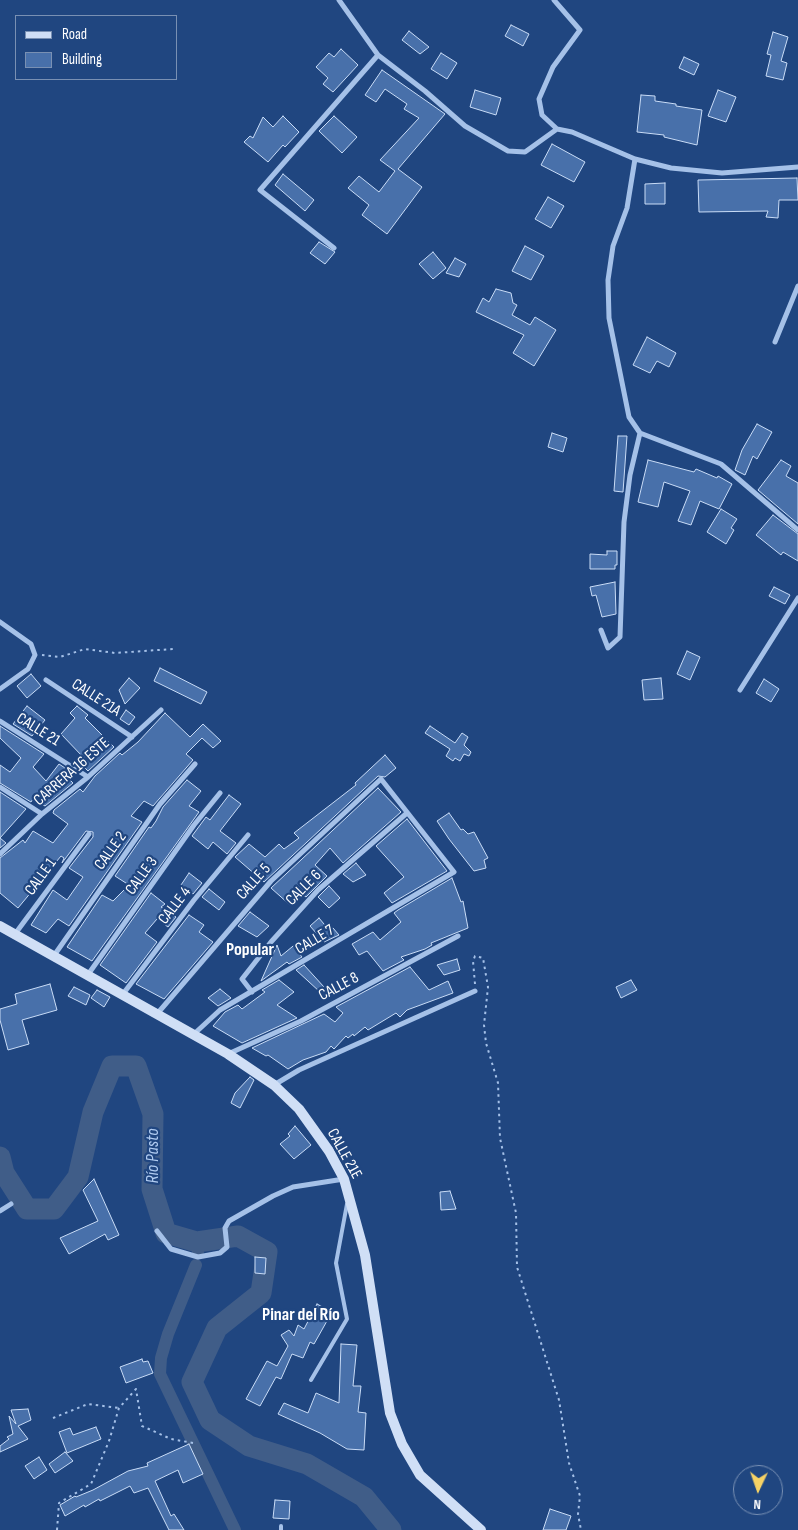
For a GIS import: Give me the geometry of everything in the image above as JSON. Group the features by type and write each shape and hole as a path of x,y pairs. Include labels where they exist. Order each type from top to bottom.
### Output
{"main road":[{"name":"CALLE 21E","path":"0,926 228,1054 274,1085 299,1109 329,1151 344,1178 349,1194 365,1255 390,1414 402,1444 420,1475 481,1530"}],"street":[{"path":"339,0 378,55 425,91 465,126 508,151 525,152 557,129"},
{"path":"554,0 580,30 553,67 539,99 542,115 557,129 572,132 635,159 670,168 722,173 798,167"},
{"path":"334,248 260,190 378,55"},
{"path":"635,159 627,208 613,246 608,280 609,318 629,417 640,433 721,464 798,530"},
{"path":"775,342 798,286"},
{"path":"600,630 608,648 620,637 624,522 630,475 640,433"},
{"path":"740,690 798,598"},
{"path":"0,622 31,644 36,655 28,669 0,689"},
{"name":"CALLE 21A","path":"46,680 132,737"},
{"name":"CARRERA 16 ESTE","path":"1,852 42,814 88,777 161,710"},
{"name":"CALLE 21","path":"0,721 88,777"},
{"name":"CALLE 2","path":"53,957 173,787 195,764"},
{"name":"CALLE 5","path":"157,1014 271,881 381,779 407,813"},
{"path":"0,787 42,814"},
{"name":"CALLE 3","path":"87,976 194,825 220,793"},
{"name":"CALLE 7","path":"194,1034 220,1010 454,872 407,813"},
{"name":"CALLE 6","path":"252,992 242,979 271,942 318,890 407,813"},
{"name":"CALLE 1","path":"14,935 88,834"},
{"name":"CALLE 4","path":"123,994 194,900 248,835"},
{"name":"CALLE 8","path":"228,1054 301,1022 458,936"},
{"path":"274,1085 299,1070 474,991"},
{"path":"157,1231 171,1249 198,1257 220,1253 227,1247 225,1228 229,1221 273,1196 294,1187 344,1178"},
{"path":"0,1211 11,1204"}],"lane":[{"path":"311,1380 347,1319 336,1264 349,1194"}],"path":[{"path":"36,655 60,657 85,649 123,653 173,649"},
{"path":"474,991 473,961 475,956 484,958 488,987 484,1025 486,1043 498,1083 500,1138 516,1213 517,1267 559,1400 570,1463 580,1496 578,1514 581,1530"},
{"path":"57,1530 59,1503 91,1484 109,1441 119,1408 136,1390 142,1426 171,1439 193,1443"},
{"path":"53,1418 88,1404 119,1408"}],"building":[{"path":"511,25 529,34 523,46 505,36"},
{"path":"409,31 429,47 420,54 402,40"},
{"path":"773,32 788,37 781,61 787,63 783,80 766,76 771,55 767,54"},
{"path":"341,49 358,65 333,92 323,84 328,78 316,67 329,53 334,57"},
{"path":"441,53 457,63 447,79 431,69"},
{"path":"684,57 699,64 694,75 679,68"},
{"path":"382,70 445,114 398,169 422,187 387,234 362,215 369,205 348,188 359,176 379,192 395,171 380,160 419,118 404,109 407,104 385,89 376,102 365,95"},
{"path":"475,90 501,98 496,115 470,107"},
{"path":"718,90 736,97 726,122 708,116"},
{"path":"641,95 655,96 655,101 702,110 697,145 664,137 664,135 637,132"},
{"path":"283,116 299,132 285,147 283,145 268,162 244,142 250,136 253,138 263,117 273,127"},
{"path":"334,116 357,137 342,153 319,131"},
{"path":"552,144 585,162 574,182 541,165"},
{"path":"283,174 314,200 305,211 275,185"},
{"path":"797,178 798,200 779,200 778,218 766,217 768,211 699,212 698,180"},
{"path":"665,183 665,204 645,204 645,184"},
{"path":"548,197 564,206 551,228 535,219"},
{"path":"319,242 335,252 325,264 310,253"},
{"path":"525,246 544,256 531,280 512,271"},
{"path":"433,252 446,268 433,279 419,264"},
{"path":"455,258 466,264 459,277 446,273"},
{"path":"496,289 511,293 513,303 517,305 512,315 530,325 535,317 556,330 534,366 513,353 524,335 476,312 483,298 489,302"},
{"path":"647,337 676,353 669,367 657,361 650,373 633,365"},
{"path":"757,424 772,432 757,459 753,456 745,475 735,470 742,450"},
{"path":"552,433 567,438 563,452 548,447"},
{"path":"618,436 627,436 623,492 614,491"},
{"path":"648,460 694,472 696,469 717,478 718,476 732,484 719,509 700,501 691,525 678,521 690,491 664,482 658,507 638,502"},
{"path":"781,460 791,466 786,476 798,483 798,524 758,490"},
{"path":"721,509 737,519 731,528 734,530 726,544 707,532"},
{"path":"773,515 798,534 798,561 783,552 781,555 756,535"},
{"path":"607,551 617,551 617,565 615,565 615,569 590,569 590,554 607,555"},
{"path":"615,582 616,614 602,617 596,595 592,596 590,587"},
{"path":"774,587 790,595 785,604 769,596"},
{"path":"687,651 700,657 690,680 677,674"},
{"path":"160,668 207,692 201,704 154,681"},
{"path":"31,674 41,686 27,698 17,686"},
{"path":"129,678 140,688 125,704 119,690"},
{"path":"661,678 663,699 644,700 642,680"},
{"path":"764,679 779,689 771,702 756,693"},
{"path":"27,706 45,720 32,736 13,724"},
{"path":"77,706 88,715 85,718 114,747 88,771 79,762 83,757 61,734 75,718 70,713"},
{"path":"126,710 135,717 129,725 120,719"},
{"path":"165,713 190,737 203,724 221,741 213,748 202,738 186,754 193,760 153,806 144,801 131,816 142,822 69,926 58,919 46,933 31,925 53,890 67,900 83,877 69,868 93,837 93,832 86,831 62,863 64,858 61,856 18,908 0,893 0,858 23,840 25,843 33,831 53,843 68,824 53,813 54,810 80,789 83,792 95,776 120,753 122,755 138,742"},
{"path":"0,726 44,754 33,767 46,781 59,764 68,770 63,773 73,783 45,806 33,799 31,802 0,783 0,765 10,772 21,758 0,738"},
{"path":"430,726 455,743 462,733 468,737 464,745 471,752 469,756 464,754 460,761 455,758 453,761 446,756 450,749 425,733"},
{"path":"385,755 396,768 385,777 378,776 264,882 235,857 249,844 265,857 279,844 284,849 299,838 294,833 356,785 355,783"},
{"path":"187,780 201,791 189,806 199,812 92,961 67,947 102,895 113,901 129,885 115,876 149,827 151,828 156,821 163,807"},
{"path":"378,788 401,812 343,863 330,848 315,865 327,876 306,897 302,894 290,905 271,888"},
{"path":"0,792 26,809 0,838"},
{"path":"229,795 241,804 220,831 236,843 227,854 213,842 208,849 192,836 206,817 210,820"},
{"path":"449,813 461,830 463,829 468,834 474,832 488,858 484,860 486,868 474,871 449,839 437,821"},
{"path":"407,819 447,871 392,903 384,893 404,877 376,846"},
{"path":"0,838 6,843 0,848"},
{"path":"356,863 366,875 353,882 343,874"},
{"path":"189,873 202,883 193,894 181,885"},
{"path":"452,878 461,902 463,901 468,928 431,943 432,945 425,949 401,957 404,960 383,971 367,951 359,955 352,944 373,932 380,940 401,922 394,913"},
{"path":"329,886 340,898 329,908 318,897"},
{"path":"209,889 225,902 219,910 202,897"},
{"path":"151,893 165,904 161,907 176,917 168,927 157,919 145,933 157,942 126,983 100,965"},
{"path":"250,912 269,926 257,937 238,926"},
{"path":"189,915 204,925 199,932 213,942 164,999 136,984"},
{"path":"319,918 329,930 333,928 339,935 324,942 310,926"},
{"path":"298,942 303,948 298,952 302,957 289,964 287,962 261,981 277,945 281,956"},
{"path":"457,959 460,970 444,975 437,965"},
{"path":"304,965 324,987 320,992 296,970"},
{"path":"410,967 429,990 448,981 453,993 407,1010 400,1017 396,1013 368,1030 365,1027 354,1036 353,1034 348,1038 346,1036 334,1049 331,1046 326,1052 303,1060 288,1069 268,1055 266,1056 252,1048 324,1014 335,1022 343,1013 336,1007"},
{"path":"279,980 294,992 277,1005 297,1018 242,1043 213,1026 225,1012 238,1005 242,1009 265,992 262,990"},
{"path":"631,980 637,990 621,998 616,987"},
{"path":"50,984 57,1010 22,1020 29,1044 8,1050 0,1020 0,1009 17,1004 15,994"},
{"path":"74,987 90,995 86,1005 68,996"},
{"path":"220,989 231,998 218,1006 208,998"},
{"path":"97,990 110,997 104,1007 91,998"},
{"path":"250,1077 254,1080 240,1108 231,1103 235,1093"},
{"path":"295,1126 311,1145 294,1159 280,1144 290,1136 288,1134"},
{"path":"94,1179 119,1235 108,1240 105,1234 69,1254 60,1238 98,1221 83,1190"},
{"path":"450,1191 456,1209 441,1210 440,1192"},
{"path":"255,1257 266,1258 265,1274 255,1273"},
{"path":"317,1304 332,1312 314,1344 310,1342 303,1358 292,1354 281,1379 276,1377 260,1406 246,1399 267,1361 277,1366 288,1346 281,1335 289,1330 294,1336 298,1325 304,1329"},
{"path":"341,1344 357,1345 353,1386 361,1386 358,1412 366,1413 364,1450 347,1449 320,1433 278,1414 284,1403 308,1413 316,1393 339,1403"},
{"path":"142,1359 143,1362 148,1361 153,1373 126,1383 120,1367"},
{"path":"28,1409 31,1420 18,1426 28,1439 0,1452 0,1446 9,1439 7,1437 13,1434 9,1416 16,1424 11,1410"},
{"path":"96,1427 101,1439 67,1453 59,1432 70,1428 73,1435"},
{"path":"189,1444 203,1474 183,1483 178,1470 155,1481 171,1516 174,1514 184,1530 169,1530 148,1488 134,1493 130,1486 100,1501 99,1499 85,1507 84,1505 65,1516 60,1505 75,1496 93,1490 128,1471 148,1466 147,1463"},
{"path":"65,1452 73,1461 55,1473 49,1464"},
{"path":"39,1457 47,1470 34,1479 25,1466"},
{"path":"275,1500 290,1501 289,1519 273,1518"},
{"path":"550,1509 571,1516 566,1530 543,1530"}],"waterway":[{"name":"Río Pasto","path":"0,1157 4,1173 27,1209 54,1209 78,1177 93,1112 112,1066 136,1066 153,1114 152,1189 166,1233 197,1242 238,1236 267,1252 261,1293 217,1328 192,1382 210,1420 249,1446 307,1464 364,1497 391,1530"},
{"path":"197,1242 198,1252"},
{"path":"196,1265 168,1334 161,1358 160,1374 235,1530"}],"district":[{"name":"Popular","path":"250,950"},
{"name":"Pinar del Río","path":"301,1315"}]}
